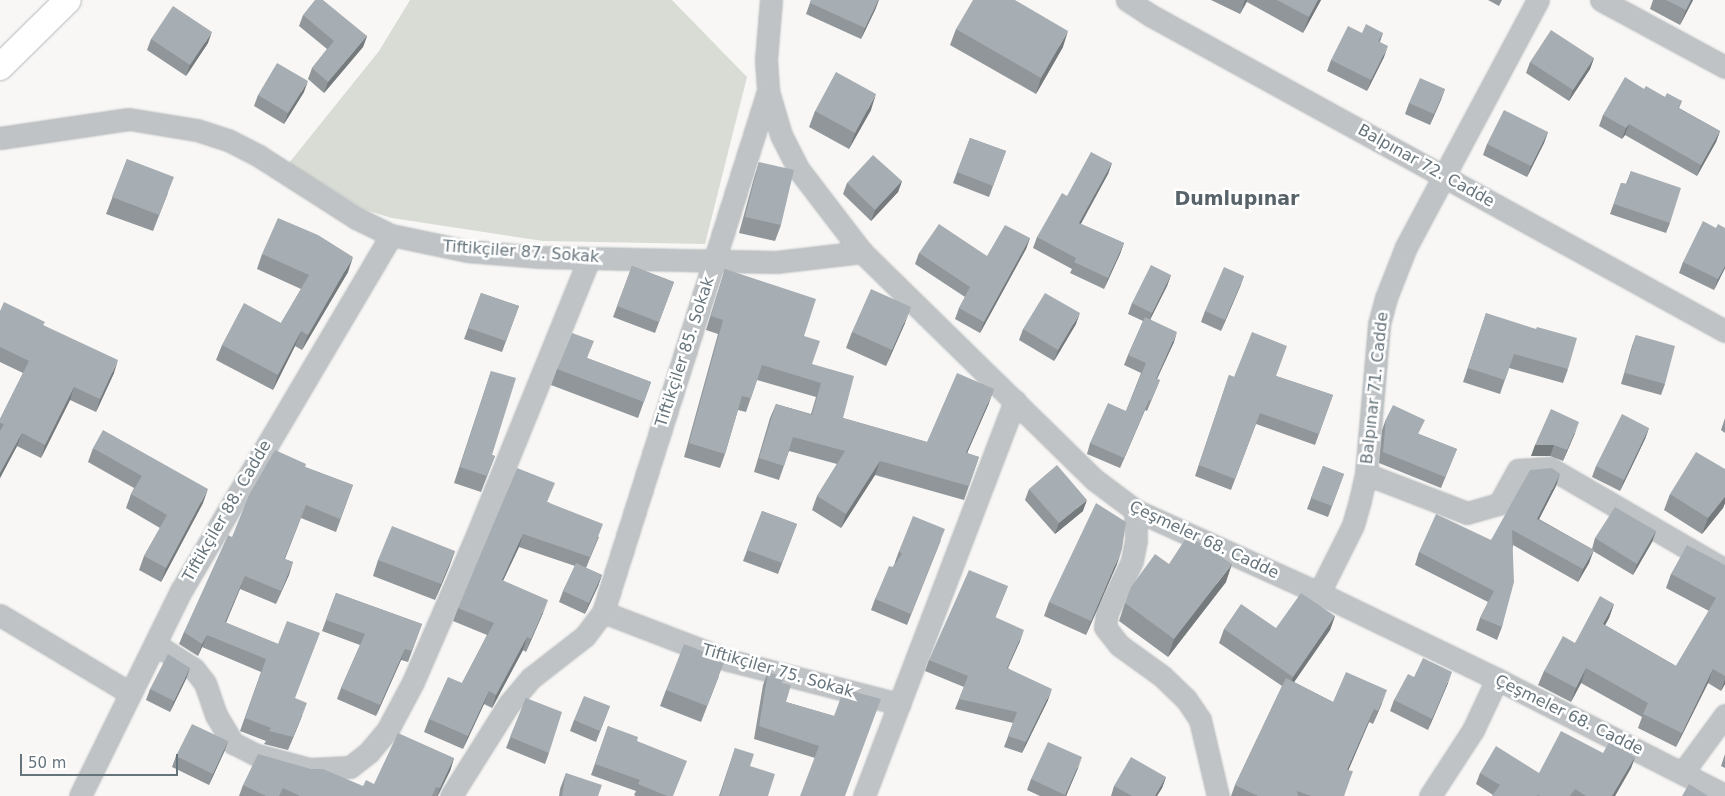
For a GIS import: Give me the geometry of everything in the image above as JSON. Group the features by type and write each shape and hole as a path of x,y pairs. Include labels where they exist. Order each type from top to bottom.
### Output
{"main road":[{"path":"0,68 68,0"}],"street":[{"name":"Çeşmeler 68. Cadde","path":"771,0 766,60 768,91 781,135 799,170 862,252 1096,480 1135,510 1319,593 1497,679 1725,795"},
{"name":"Balpınar 72. Cadde","path":"1127,0 1150,15 1725,331"},
{"name":"Balpınar 71. Cadde","path":"1319,593 1353,525 1366,474 1379,324 1406,247 1538,0"},
{"path":"1601,0 1725,67"},
{"name":"Tiftikçiler 85. Sokak","path":"451,796 462,762 509,704 531,678 585,636 603,612 768,91"},
{"name":"Tiftikçiler 87. Sokak","path":"0,138 129,119 197,130 228,140 259,156 356,218 391,235 467,251 589,259 786,261 862,252"},
{"name":"Tiftikçiler 88. Cadde","path":"80,796 155,644 252,465 391,235"},
{"path":"155,644 194,669 205,683 216,715 234,743 257,755 310,769 350,767 396,733 414,682 474,542 589,259"},
{"path":"864,796 1015,402"},
{"path":"1366,474 1467,513 1499,504 1518,470 1550,468 1725,570"},
{"path":"1135,510 1136,540 1132,561 1107,613 1105,627 1119,645 1162,676 1186,699 1200,720 1218,796"},
{"name":"Tiftikçiler 75. Sokak","path":"603,612 736,662 899,704"},
{"path":"0,615 130,693"},
{"path":"1430,796 1473,730 1497,679"},
{"path":"1683,772 1725,715"}],"shaded area":[{"path":"410,0 672,0 747,77 705,244 543,241 392,218 365,210 289,163 379,51"}],"building":[{"path":"315,0 323,0 367,36 328,82 312,68 334,41 303,15"},
{"path":"811,0 878,0 865,28 810,3"},
{"path":"973,0 1015,0 1068,31 1041,78 956,29"},
{"path":"1277,0 1318,0 1309,17"},
{"path":"1666,0 1691,0 1686,10"},
{"path":"173,6 212,32 190,65 151,39"},
{"path":"1366,24 1383,33 1378,41 1388,46 1371,80 1331,60 1348,26 1362,33"},
{"path":"1551,30 1594,58 1573,90 1530,62"},
{"path":"277,63 308,81 288,113 258,95"},
{"path":"836,72 876,94 855,133 815,111"},
{"path":"1625,77 1644,89 1646,86 1665,97 1667,93 1682,101 1678,108 1720,131 1701,165 1629,124 1626,128 1603,115"},
{"path":"1420,78 1445,89 1434,114 1409,103"},
{"path":"1504,110 1548,132 1531,166 1487,144"},
{"path":"970,138 1006,151 993,186 957,172"},
{"path":"1091,152 1112,163 1079,223 1124,243 1108,278 1074,262 1076,258 1037,237 1062,193 1067,196"},
{"path":"873,155 902,181 875,210 847,183"},
{"path":"127,159 174,177 159,215 112,197"},
{"path":"759,162 794,170 781,225 745,217"},
{"path":"1631,171 1681,188 1670,223 1614,204 1621,183 1627,184"},
{"path":"278,218 318,235 353,257 308,335 301,331 278,375 222,345 244,303 281,323 309,275 262,254"},
{"path":"1703,221 1716,228 1718,224 1725,228 1725,266 1718,279 1683,262"},
{"path":"939,224 987,256 1005,225 1030,238 984,322 959,308 970,287 919,253"},
{"path":"1151,265 1171,275 1152,313 1132,303"},
{"path":"632,266 674,282 659,322 617,306"},
{"path":"1224,267 1244,276 1225,320 1205,311"},
{"path":"725,269 816,299 804,336 820,341 812,364 854,376 843,418 927,442 957,373 994,389 966,453 979,457 969,486 880,461 846,514 817,496 845,451 793,437 784,466 759,458 776,404 812,415 821,383 762,365 751,398 742,396 725,454 689,443 723,320 711,316"},
{"path":"871,289 911,307 892,350 852,332"},
{"path":"481,293 519,306 506,341 468,328"},
{"path":"1045,293 1080,313 1058,350 1023,329"},
{"path":"4,302 45,322 43,325 118,360 100,399 74,387 45,445 22,433 0,473 0,431 4,424 0,423 0,419 29,361 0,347 0,311"},
{"path":"1486,313 1536,329 1537,327 1577,338 1568,369 1514,354 1505,380 1468,368"},
{"path":"1145,317 1177,332 1156,379 1160,380 1151,401 1149,400 1124,458 1090,443 1108,403 1126,411 1146,363 1128,355"},
{"path":"1252,332 1287,346 1276,376 1333,395 1319,434 1260,413 1235,479 1199,465 1229,375 1234,377"},
{"path":"572,333 594,341 587,358 651,382 644,402 557,369"},
{"path":"1636,335 1675,346 1665,384 1625,373"},
{"path":"491,371 516,378 492,455 495,456 487,476 460,467"},
{"path":"1393,405 1425,420 1418,434 1457,449 1445,477 1383,452 1386,419"},
{"path":"1551,409 1579,422 1567,450 1554,445 1535,445"},
{"path":"1622,414 1649,428 1624,480 1596,466"},
{"path":"103,430 208,489 166,568 144,556 167,515 131,494 142,476 93,448"},
{"path":"275,450 306,464 305,467 353,485 340,519 306,505 284,559 293,562 281,591 245,576 225,622 278,644 287,621 320,633 295,698 307,703 293,737 269,731 271,728 245,718 266,659 207,635 202,644 184,632 228,535 232,537 249,495"},
{"path":"1696,452 1725,469 1725,497 1708,518 1670,494"},
{"path":"1057,465 1087,500 1059,523 1029,489"},
{"path":"1323,466 1344,474 1332,506 1311,498"},
{"path":"517,468 555,483 547,502 603,524 590,557 523,534 502,580 548,600 531,639 527,637 496,695 489,691 468,736 429,719 448,677 462,683 494,623 458,608"},
{"path":"1552,468 1560,474 1537,519 1594,550 1583,569 1512,530 1514,582 1502,627 1480,618 1494,591 1419,552 1436,514 1491,540 1530,470"},
{"path":"1096,503 1126,522 1122,549 1091,621 1049,602"},
{"path":"1615,507 1656,531 1637,564 1595,538"},
{"path":"762,511 797,524 782,563 747,550"},
{"path":"913,516 945,529 911,614 875,599 889,566 893,567 902,554 899,551"},
{"path":"392,526 455,551 441,584 378,560"},
{"path":"1188,535 1232,564 1174,639 1125,603 1131,587 1155,554 1169,564"},
{"path":"1687,545 1725,565 1725,676 1713,669 1682,733 1643,714 1648,703 1586,668 1576,688 1544,671 1563,636 1575,643 1600,596 1614,604 1603,624 1676,666 1716,598 1671,574"},
{"path":"576,563 602,575 589,603 563,591"},
{"path":"969,570 1008,586 995,617 1024,630 1007,668 1052,689 1026,742 1008,736 1017,712 959,699 968,676 929,660"},
{"path":"336,593 422,624 412,651 405,649 380,705 341,688 365,634 326,620"},
{"path":"1301,593 1335,616 1293,677 1224,629 1241,604 1276,628"},
{"path":"684,644 725,660 707,706 666,690"},
{"path":"168,654 190,668 174,701 150,689"},
{"path":"1423,658 1452,672 1432,719 1394,700 1408,674 1414,677"},
{"path":"768,672 784,677 782,683 791,685 786,702 834,716 844,689 881,699 845,796 800,796 819,746 759,726"},
{"path":"1346,672 1387,690 1378,711 1374,709 1347,770 1353,771 1344,796 1311,796 1297,791 1298,796 1258,796 1235,785 1286,678 1333,702"},
{"path":"584,696 610,706 600,731 574,720"},
{"path":"526,698 562,712 549,753 510,737"},
{"path":"192,724 228,741 213,774 176,756"},
{"path":"608,726 638,737 637,741 687,761 673,796 667,796 638,784 640,780 595,764"},
{"path":"1561,731 1603,753 1610,741 1635,757 1612,796 1586,796 1575,789 1570,796 1492,796 1500,785 1480,773 1496,746 1539,773"},
{"path":"398,733 454,758 440,788 436,787 432,796 300,796 283,788 279,796 266,796 243,785 258,754 311,769 323,769 363,786 366,780 374,784"},
{"path":"1048,742 1082,757 1065,795 1031,779"},
{"path":"735,748 754,754 750,766 775,774 768,796 720,796"},
{"path":"1131,757 1166,777 1155,796 1132,796 1114,786"},
{"path":"566,773 602,785 598,796 562,796"},
{"path":"1689,784 1708,796 1682,796"}],"district":[{"name":"Dumlupınar","path":"1237,199"}]}
